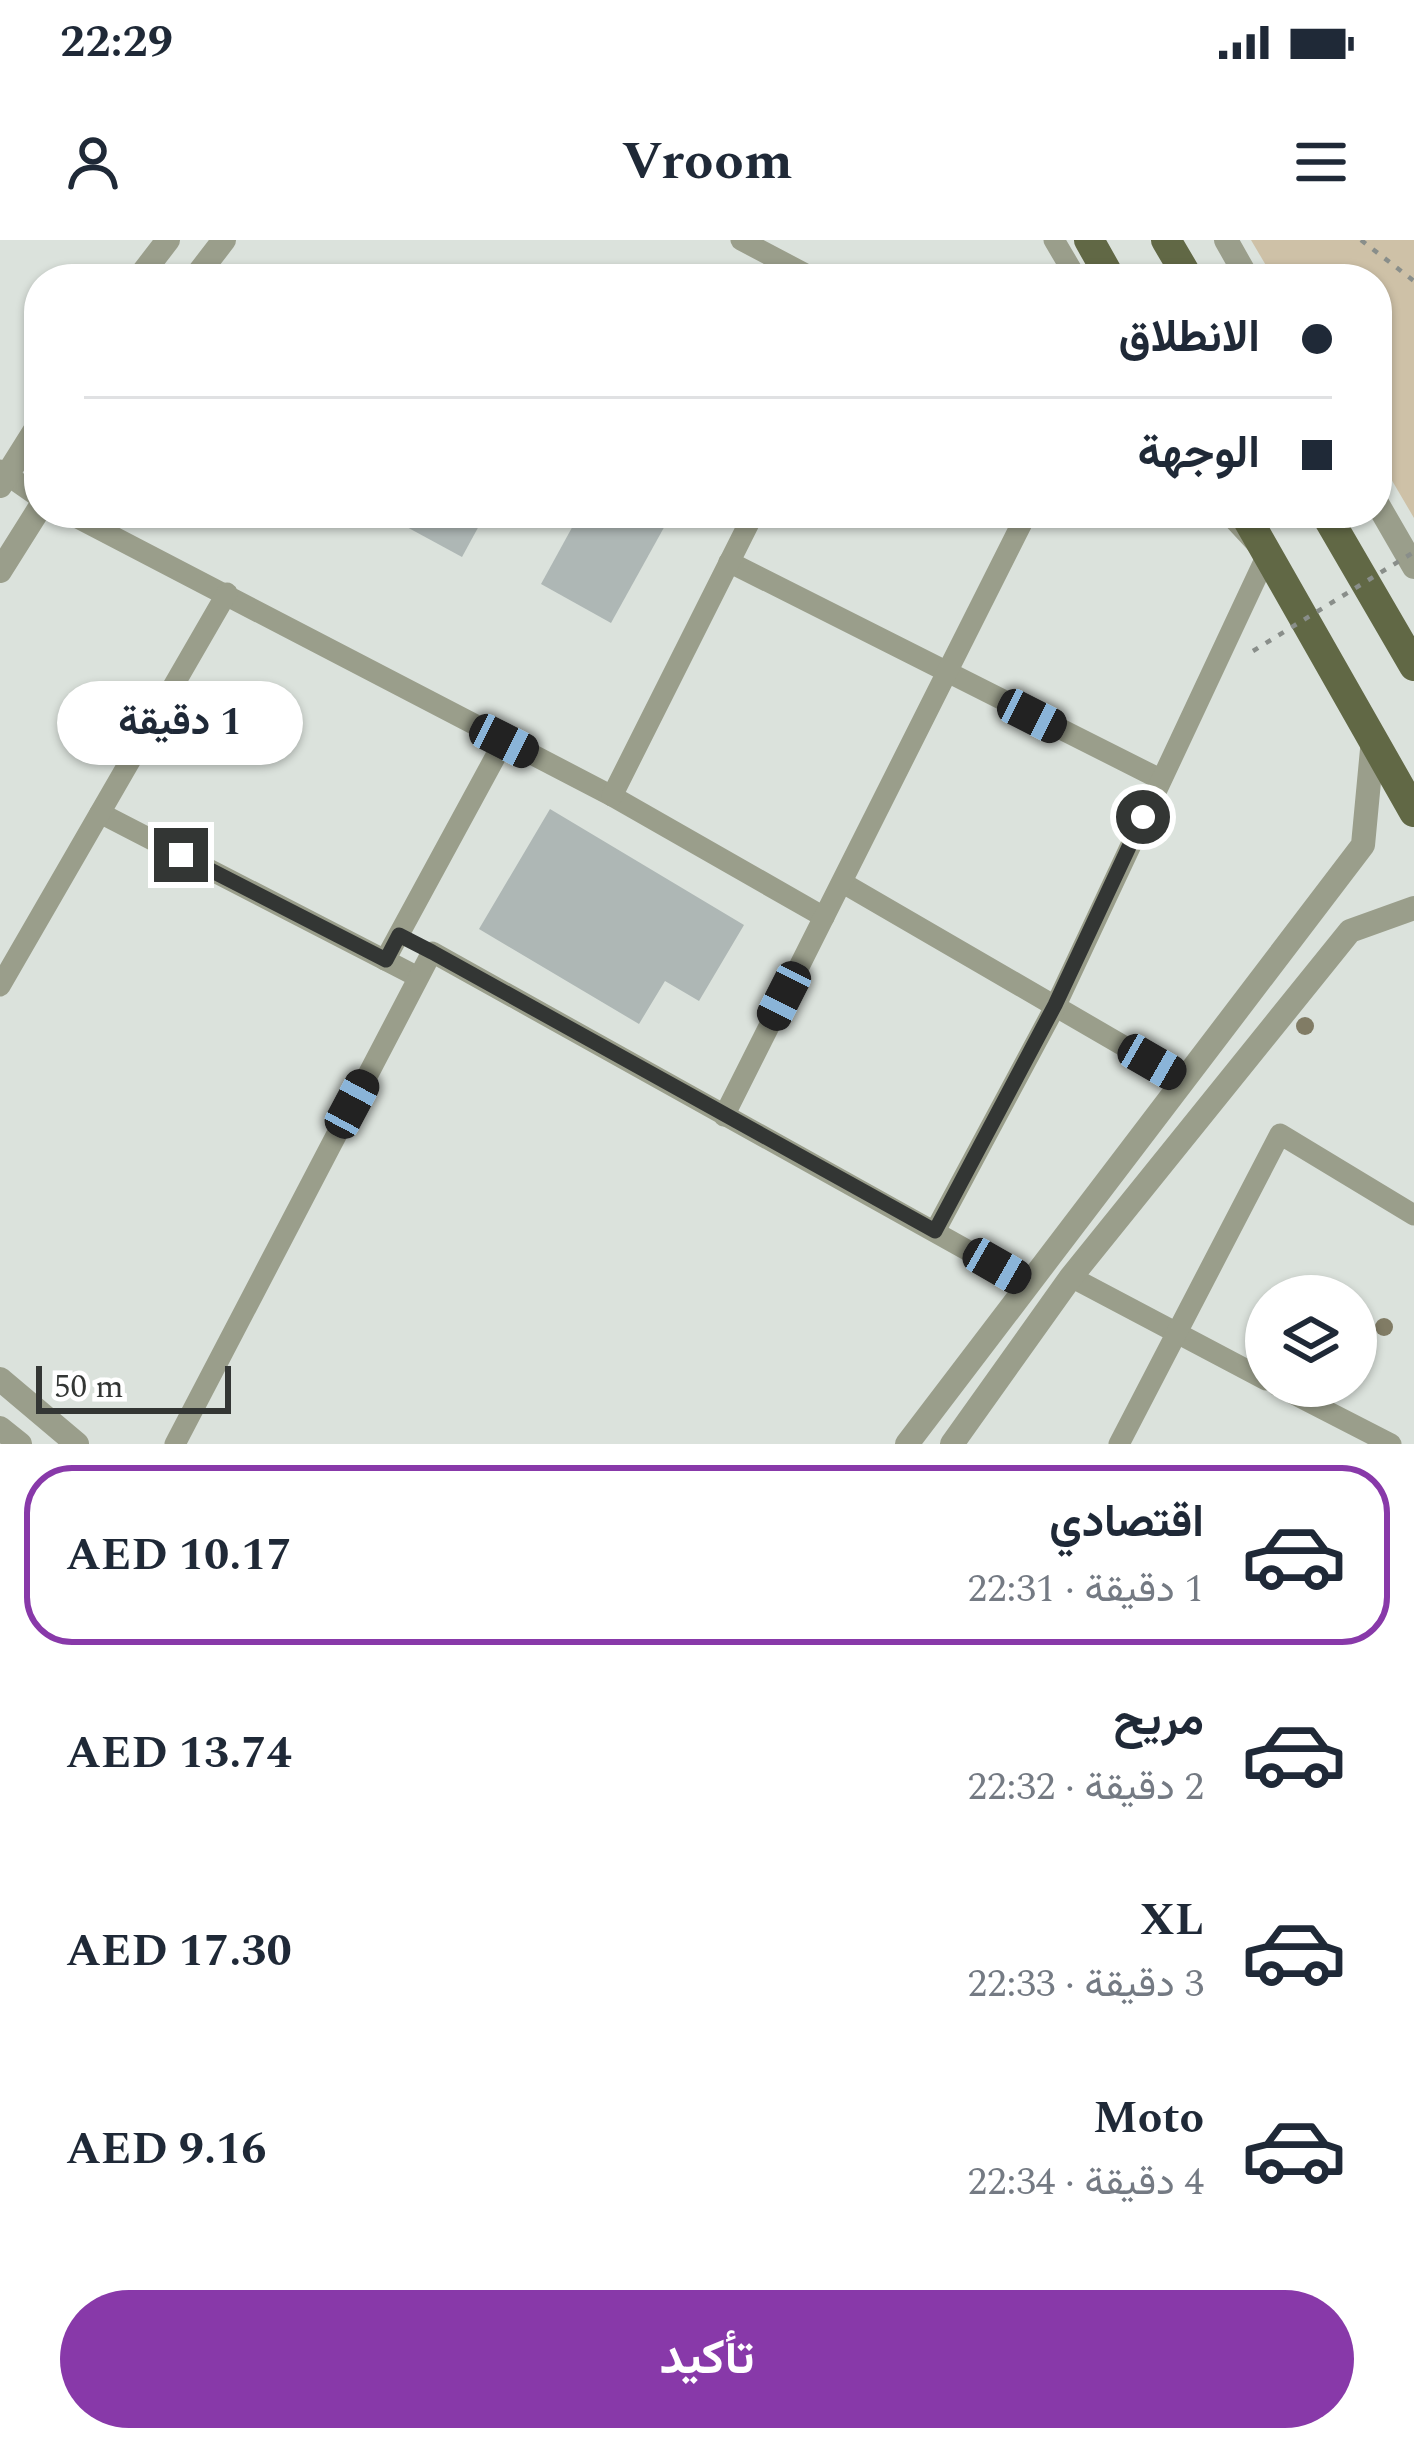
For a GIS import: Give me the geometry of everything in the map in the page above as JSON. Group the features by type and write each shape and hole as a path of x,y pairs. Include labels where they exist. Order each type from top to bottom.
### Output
{"main road":[{"path":"1253,528 1414,812"},
{"path":"1334,528 1414,666"}],"street":[{"path":"150,264 168,240"},
{"path":"206,264 224,240"},
{"path":"740,240 786,264"},
{"path":"2,477 24,445"},
{"path":"0,571 27,528"},
{"path":"98,528 612,796 824,917"},
{"path":"612,796 746,528"},
{"path":"724,1115 1020,528"},
{"path":"935,1231 1055,1005 1268,555 1242,528"},
{"path":"1391,528 1414,567"},
{"path":"729,562 1160,779"},
{"path":"0,986 227,593"},
{"path":"908,1444 1363,845 1373,740"},
{"path":"386,960 504,741"},
{"path":"100,813 418,977"},
{"path":"843,883 1184,1081"},
{"path":"952,1444 1071,1276 1350,931 1414,908"},
{"path":"399,935 1028,1284"},
{"path":"1286,946 1320,969"},
{"path":"175,1444 432,952"},
{"path":"1119,1444 1280,1135 1414,1215"},
{"path":"1071,1276 1245,1369"},
{"path":"0,1379 77,1444"},
{"path":"1319,1407 1391,1444"},
{"path":"0,1428 20,1444"}],"path":[{"path":"1361,240 1414,280"},
{"path":"1253,651 1414,552"}],"shaded area":[{"path":"1251,240 1414,240 1414,518 1392,481 1392,264 1265,264"}],"building":[{"path":"409,528 478,528 462,557"},
{"path":"572,528 664,528 611,623 541,584"},
{"path":"550,809 744,925 699,1001 665,981 639,1024 479,929"}],"route":[{"path":"181,855 386,960 399,935 935,1231 1055,1005 1143,817"}]}
